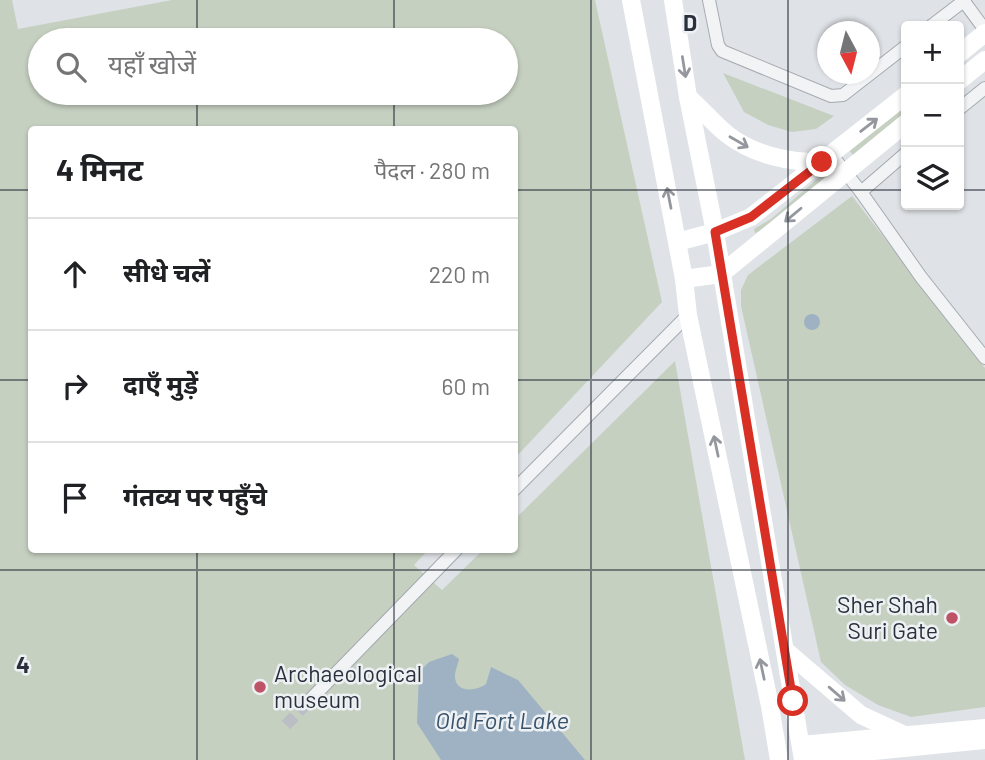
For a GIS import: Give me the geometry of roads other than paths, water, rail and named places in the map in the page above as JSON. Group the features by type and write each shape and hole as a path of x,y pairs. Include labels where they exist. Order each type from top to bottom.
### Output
{"main road":[{"path":"631,0 684,279 688,314 779,760"},
{"path":"673,0 803,754 906,736 985,728"},
{"path":"964,50 985,32"},
{"path":"964,77 985,60"},
{"path":"688,97 729,136 750,148 796,162 827,158"},
{"path":"677,242 715,232 751,217 901,99"},
{"path":"684,279 721,274 901,127"},
{"path":"785,650 861,715 906,736"},
{"path":"830,749 923,747 985,740"},
{"path":"882,760 923,747"}],"street":[{"path":"709,0 718,45 722,51 831,96 843,95 901,50"},
{"path":"937,21 964,0 985,32"},
{"path":"964,105 985,88"},
{"path":"861,192 901,157"},
{"path":"827,158 845,171 920,277 985,358"},
{"path":"518,486 688,314"},
{"path":"307,703 453,553"}],"water":[{"path":"812,314 818,316 818,328 812,330 806,328 804,322 806,316"},
{"name":"Old Fort Lake","path":"452,654 459,659 455,676 456,682 462,688 472,689 486,684 491,667 518,680 585,760 441,760 417,723 419,672 429,662"}],"tunnel":[{"path":"286,725 307,703"}],"place":[{"name":"Sher Shah Suri Gate","path":"952,618"},
{"name":"Archaeological museum","path":"260,687"}]}
